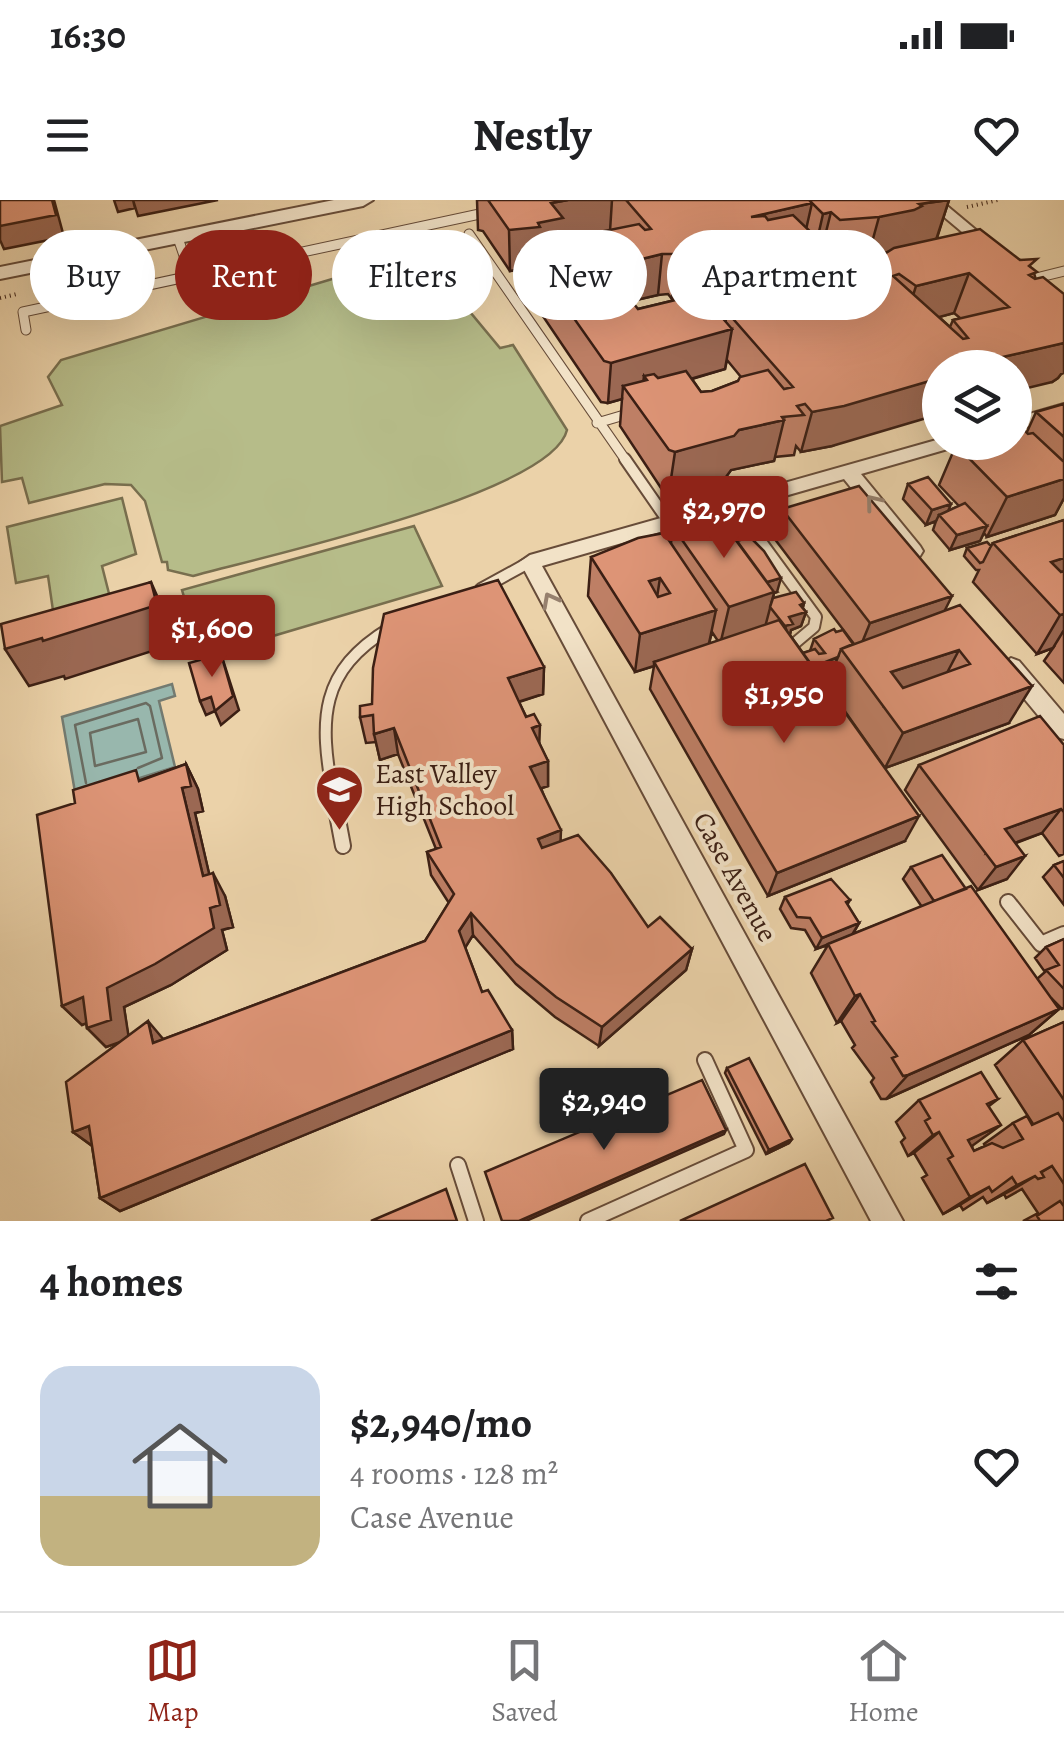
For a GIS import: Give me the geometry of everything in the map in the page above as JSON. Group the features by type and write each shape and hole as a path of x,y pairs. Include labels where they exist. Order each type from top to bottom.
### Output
{"street":[{"path":"217,230 363,200"},
{"path":"931,200 1022,275"},
{"path":"0,273 175,239"},
{"path":"1032,419 1064,410"},
{"path":"530,562 922,451"},
{"path":"849,472 923,562"},
{"name":"Case Avenue","path":"530,562 888,1221"},
{"path":"1000,654 1064,730"}],"lane":[{"path":"312,250 510,208"},
{"path":"963,246 981,242"},
{"path":"1022,275 1064,270"},
{"path":"493,271 670,524"},
{"path":"26,330 23,312 175,280"},
{"path":"502,284 513,282"},
{"path":"597,423 634,412"},
{"path":"734,506 816,617 814,627 795,643"},
{"path":"463,597 530,562"},
{"path":"343,846 323,725 335,674 354,650 400,623"},
{"path":"1008,902 1041,944 1064,934"},
{"path":"588,1221 746,1150 704,1060"},
{"path":"458,1165 476,1221"}],"path":[{"path":"967,208 998,200"}],"green space":[{"path":"332,279 332,320 477,320 500,348 513,345 567,430 549,454 512,477 460,499 400,520 193,576 168,570 167,562 162,562 145,501 131,485 105,484 29,503 22,478 2,482 0,426 62,405 48,377 61,360 195,320 312,320 312,285"},
{"path":"122,498 136,554 102,566 118,629 58,645 48,576 16,583 7,527"},
{"path":"414,526 442,586 202,657 182,590"}],"water":[{"path":"172,684 175,696 159,701 175,767 76,798 62,717"}],"building":[{"path":"0,200 52,200 56,215 0,226"},
{"path":"488,200 568,200 551,203 563,218 538,223 540,227 509,230"},
{"path":"626,200 812,203 751,217 765,216 768,220 793,215 809,230 667,230 667,254 647,258 645,230 651,229"},
{"path":"809,200 949,200 919,204 922,206 914,210 879,217 840,220 831,212 823,214"},
{"path":"639,224 645,230 609,230"},
{"path":"980,229 1020,260 1037,259 1029,266 1037,272 1029,275 1035,279 1043,277 1064,294 1064,343 1032,350 922,350 922,383 812,412 805,404 797,406 804,415 782,417 784,420 739,430 734,436 675,452 669,450 623,386 647,380 644,376 654,374 658,378 686,371 701,392 712,391 740,377 768,370 784,389 793,387 734,320 892,320 892,249 894,248","holes":["969,273 1009,307 953,320 968,338 963,339 893,276 899,274 916,286"]},
{"path":"667,302 667,320 724,320 732,329 611,363 604,361 575,320 647,320 647,307"},
{"path":"1064,404 1064,437 1036,412"},
{"path":"1033,433 1064,462 1064,479 1007,497 971,460 1032,460"},
{"path":"928,477 951,504 932,510 908,484"},
{"path":"859,486 952,596 870,623 782,509"},
{"path":"965,503 987,526 957,535 939,515"},
{"path":"718,516 774,592 729,607 673,527"},
{"path":"1064,520 1064,558 1051,562 1064,571 1064,614 1060,615 993,543"},
{"path":"664,533 716,610 640,634 591,557 638,538","holes":["660,578 670,593 658,597 649,581"]},
{"path":"750,537 781,578 767,582 737,541"},
{"path":"987,542 991,546 980,563 967,548"},
{"path":"498,580 544,667 508,678 526,717 534,714 540,725 532,728 548,761 530,767 561,830 538,839 542,848 578,835 611,873 648,927 660,917 692,949 602,1027 516,964 471,913 459,931 482,992 488,990 512,1030 100,1198 89,1126 73,1132 66,1082 148,1021 153,1043 425,941 454,894 427,852 441,847 394,728 374,734 373,715 360,717 360,706 372,704 373,668 384,614"},
{"path":"151,582 157,605 5,649 1,624"},
{"path":"796,592 806,612 789,617 793,624 785,626 770,607 773,598"},
{"path":"960,605 1032,686 903,733 841,649","holes":["959,650 970,664 903,688 891,672"]},
{"path":"779,620 919,816 777,873 654,662"},
{"path":"834,629 843,630 853,644 841,649 838,657 813,667 803,653 815,649 819,654 825,653 814,639"},
{"path":"221,654 233,696 215,711 211,697 200,701 189,663"},
{"path":"1040,716 1064,745 1064,812 1061,809 1005,829 1025,856 996,867 919,765"},
{"path":"186,764 191,786 182,788 203,876 213,873 220,905 210,908 214,928 107,988 111,1020 87,1028 83,997 62,1006 37,815 75,803 73,790 136,770 139,781"},
{"path":"942,855 966,889 934,901 911,867"},
{"path":"1064,861 1064,878 1054,865"},
{"path":"831,879 850,900 846,902 859,923 822,938 810,918 797,917 785,897"},
{"path":"971,886 1059,1009 903,1076 892,1058 897,1056 872,1022 875,1021 860,994 855,996 828,944"},
{"path":"1064,939 1064,989 1046,970 1059,965 1046,947"},
{"path":"1064,1022 1064,1100 1023,1040"},
{"path":"749,1058 792,1139 769,1150 727,1068"},
{"path":"981,1072 998,1099 987,1104 1001,1125 968,1140 974,1151 992,1143 1003,1148 1023,1139 1013,1123 1027,1116 1032,1125 1058,1113 1064,1122 1064,1184 1052,1166 1041,1172 1044,1177 1035,1176 1017,1185 1012,1177 992,1192 989,1187 970,1197 948,1159 953,1156 939,1132 933,1135 925,1121 930,1118 919,1100"},
{"path":"702,1080 726,1130 519,1221 502,1221 485,1172"},
{"path":"805,1164 833,1218 680,1221"},
{"path":"446,1189 457,1221 371,1221"},
{"path":"1060,1201 1064,1204 1064,1221 1040,1221 1037,1216"}],"place":[{"name":"East Valley High School","path":"340,832"}]}
